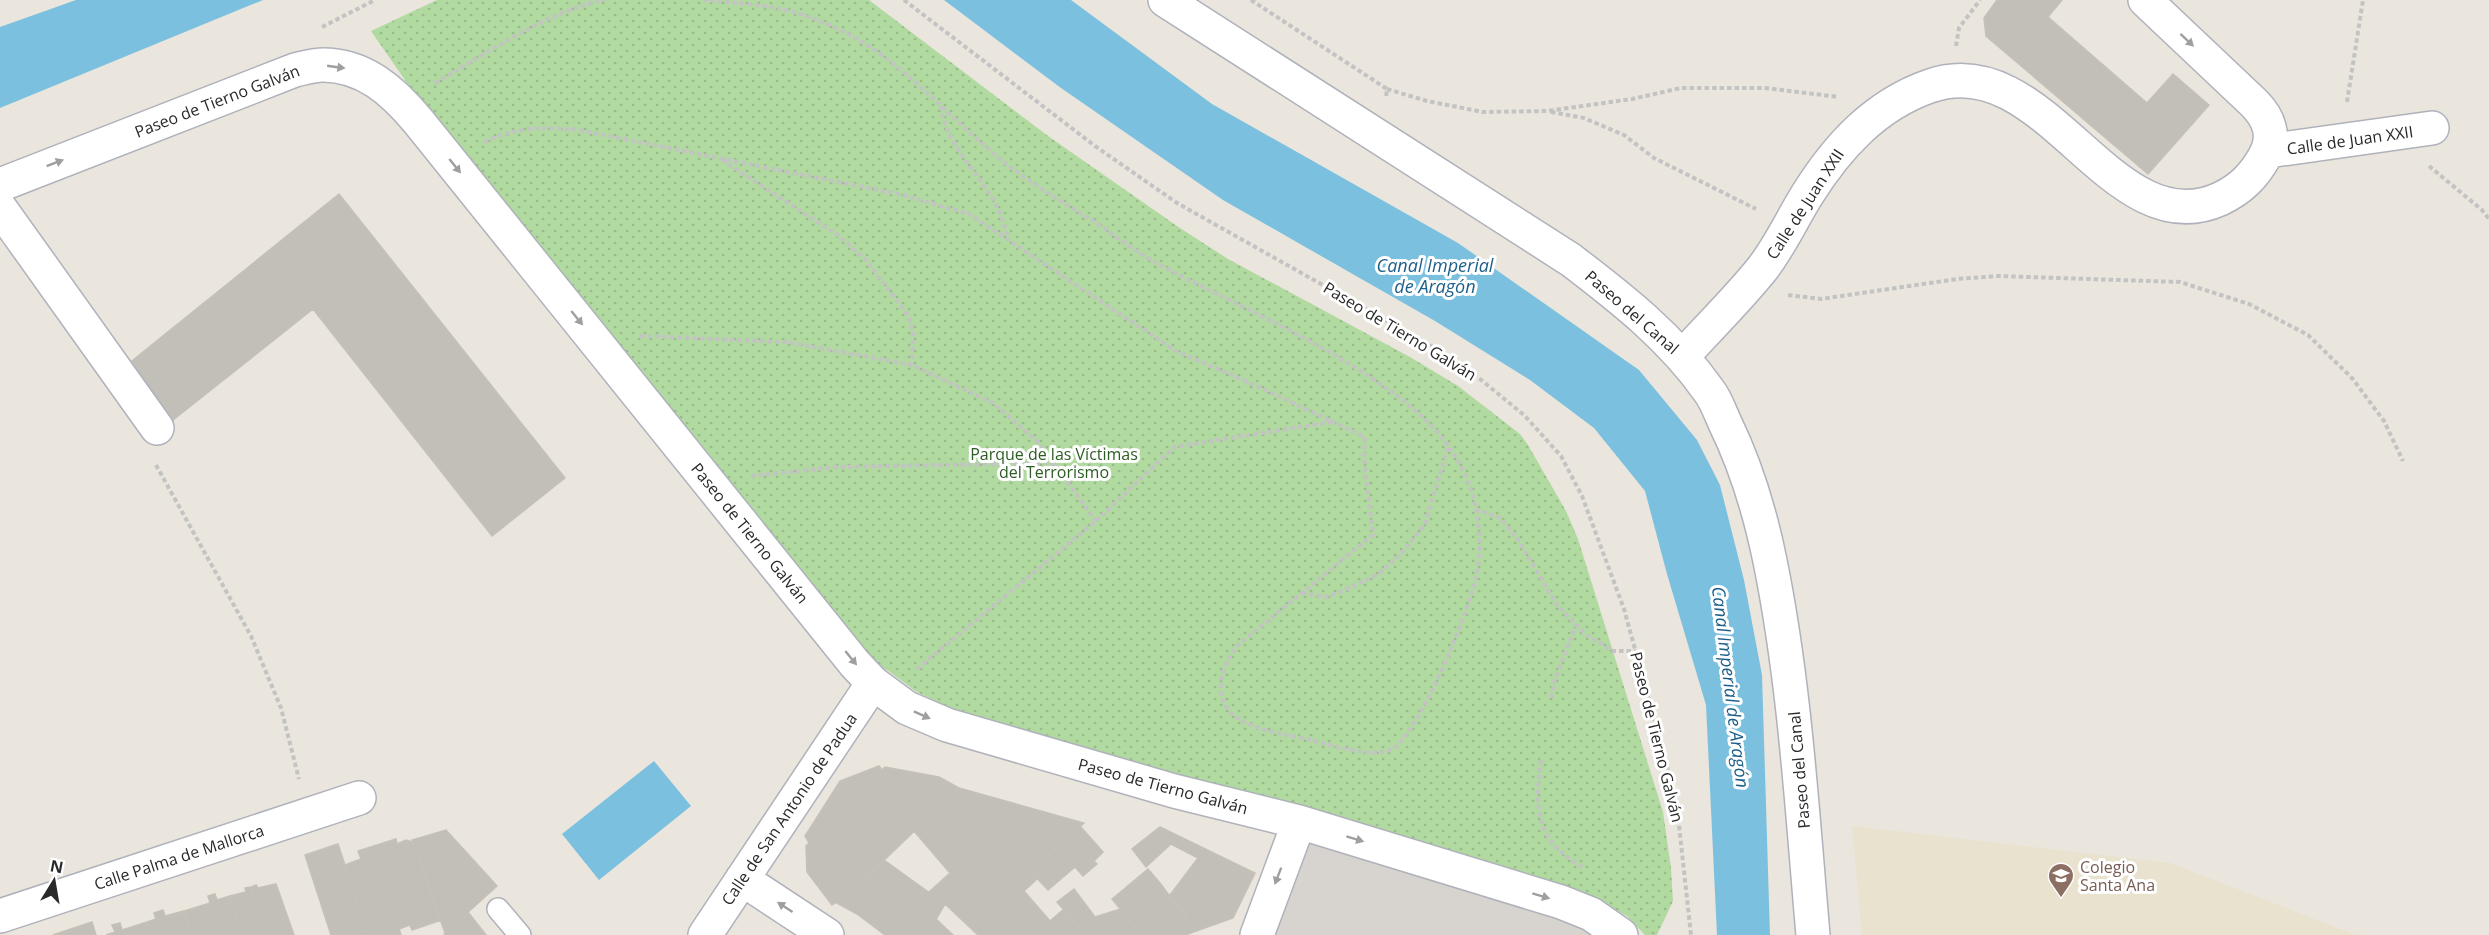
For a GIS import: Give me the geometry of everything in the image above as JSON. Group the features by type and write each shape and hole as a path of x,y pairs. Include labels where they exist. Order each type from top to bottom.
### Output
{"street":[{"name":"Paseo del Canal","path":"1165,0 1571,260 1633,308 1683,356 1711,393 1740,453 1757,502 1783,624 1813,935"},
{"name":"Calle de Juan XXII","path":"1683,356 1762,268 1829,162 1852,135 1906,96 1949,80 1974,82 1997,88 2021,100 2133,191 2156,202 2188,207 2213,202 2231,194 2253,175 2268,151 2271,137 2269,122 2254,103 2145,0"},
{"name":"Paseo de Tierno Galván","path":"0,185 295,70 322,65 346,68 369,77 387,88 418,121 873,683 907,708 947,725 1174,791 1299,822 1579,908 1621,935"},
{"name":"Calle de Juan XXII","path":"2268,151 2432,129"},
{"path":"0,208 157,428"},
{"name":"Calle de San Antonio de Padua","path":"705,935 873,683"},
{"name":"Calle Palma de Mallorca","path":"0,916 359,798"},
{"path":"1257,935 1299,822"},
{"path":"742,879 827,935"}],"lane":[{"path":"498,909 520,935"}],"path":[{"path":"434,83 544,21 604,0"},
{"path":"481,144 501,134 538,127 579,130 903,195 958,210 969,214 1008,239 1176,351 1365,437 1364,457 1373,536 1238,645 1228,658 1220,689 1224,706 1232,716 1249,725 1349,749 1378,753 1393,749 1403,739 1417,717 1460,629 1476,579 1479,540 1475,509 1467,477 1459,460 1429,424 1405,402 1359,371 1295,334 1150,260 1025,178 873,48 840,30 786,9 764,4 704,0"},
{"name":"Paseo de Tierno Galván","path":"904,0 1095,146 1177,203 1440,351 1480,379 1524,415 1561,456 1582,496 1606,558 1636,651 1678,816 1691,935"},
{"path":"1251,0 1387,89 1483,112 1547,111 1632,99 1681,88 1765,88 1830,95 1888,108"},
{"path":"1949,80 1959,28 1980,0"},
{"path":"2341,141 2363,0"},
{"path":"1386,104 1387,89"},
{"path":"940,105 943,123 950,137 993,200 1004,222 1008,239"},
{"path":"1547,111 1584,118 1624,135 1654,158 1758,210 1787,229"},
{"path":"2392,134 2482,210 2489,219"},
{"path":"719,158 836,234 866,259 908,315 913,332 912,365"},
{"path":"1742,290 1821,299 1957,279 1998,276 2180,282 2249,304 2308,335 2352,378 2384,421 2403,461"},
{"path":"633,336 787,342 912,365 993,404 1037,441 1096,521"},
{"path":"912,673 1096,521 1174,447 1332,422"},
{"path":"1302,593 1326,597 1338,593 1377,575 1399,556 1425,524 1448,447"},
{"path":"153,460 251,636 281,708 308,814"},
{"path":"741,477 838,467 1053,463"},
{"path":"1475,509 1500,518 1517,538 1557,605 1586,635 1613,651 1636,651"},
{"path":"1551,698 1555,679 1576,625"},
{"path":"1541,760 1538,800 1541,820 1553,844 1589,873"}],"shaded area":[{"path":"1299,822 1621,935 1257,935"},
{"name":"Colegio Santa Ana","path":"1852,826 2170,863 2356,935 1862,935"}],"green space":[{"name":"Parque de las Víctimas del Terrorismo","path":"437,0 869,0 1048,136 1177,226 1228,259 1410,357 1458,386 1520,434 1566,511 1578,539 1663,812 1673,901 1657,935 1645,935 1627,916 1596,899 964,715 917,692 864,653 416,96 371,31"}],"water":[{"path":"76,0 263,0 0,108 0,27"},
{"name":"Canal Imperial de Aragón","path":"944,0 1071,0 1212,104 1458,243 1639,370 1697,440 1720,485 1744,580 1762,675 1770,935 1717,935 1706,705 1645,491 1594,428 1530,380 1435,321 1223,200 1061,88"},
{"path":"654,761 691,806 599,880 562,834"}],"building":[{"path":"1997,0 2062,0 2048,17 2147,103 2173,74 2209,105 2148,174 1986,36 1984,18"},
{"path":"339,194 565,478 492,536 313,309 173,420 128,364"},
{"path":"879,766 882,770 885,767 939,777 959,788 873,871 832,905 807,872 806,846 809,843 805,836 840,781"},
{"path":"959,788 1084,823 1030,871 1037,879 1024,891 1050,921 1064,909 1086,935 978,935 945,904 928,893 950,873 914,831"},
{"path":"1080,826 1103,852 1094,861 1097,864 1083,876 1075,867 1048,890 1030,871"},
{"path":"1160,827 1255,873 1233,918 1196,931 1170,895 1198,858 1171,844 1146,867 1132,849"},
{"path":"446,830 497,886 445,933 412,840"},
{"path":"396,839 397,844 406,840 413,842 441,920 412,930 410,925 399,929 401,935 369,935 345,865 361,859 358,851"},
{"path":"338,844 369,935 331,935 305,855"},
{"path":"884,860 945,904 927,935 885,935 857,914 835,902"},
{"path":"1148,869 1196,931 1186,935 1142,935 1112,899"},
{"path":"276,884 294,935 268,935 251,887 256,885 258,888"},
{"path":"251,887 268,935 242,935 230,896 246,892 245,888"},
{"path":"1074,889 1095,917 1120,909 1142,935 1086,935 1057,902"},
{"path":"215,894 217,900 230,896 242,935 192,935 184,911 210,903 208,896"},
{"path":"163,910 165,916 184,911 192,935 142,935 138,925 156,919 154,913"},
{"path":"468,912 486,935 444,935 445,933"},
{"path":"936,919 953,935 927,935"},
{"path":"92,922 96,935 53,935"},
{"path":"120,923 122,930 138,925 142,935 106,935 115,932 112,925"}],"place":[{"name":"Colegio Santa Ana","path":"2061,899"}]}
